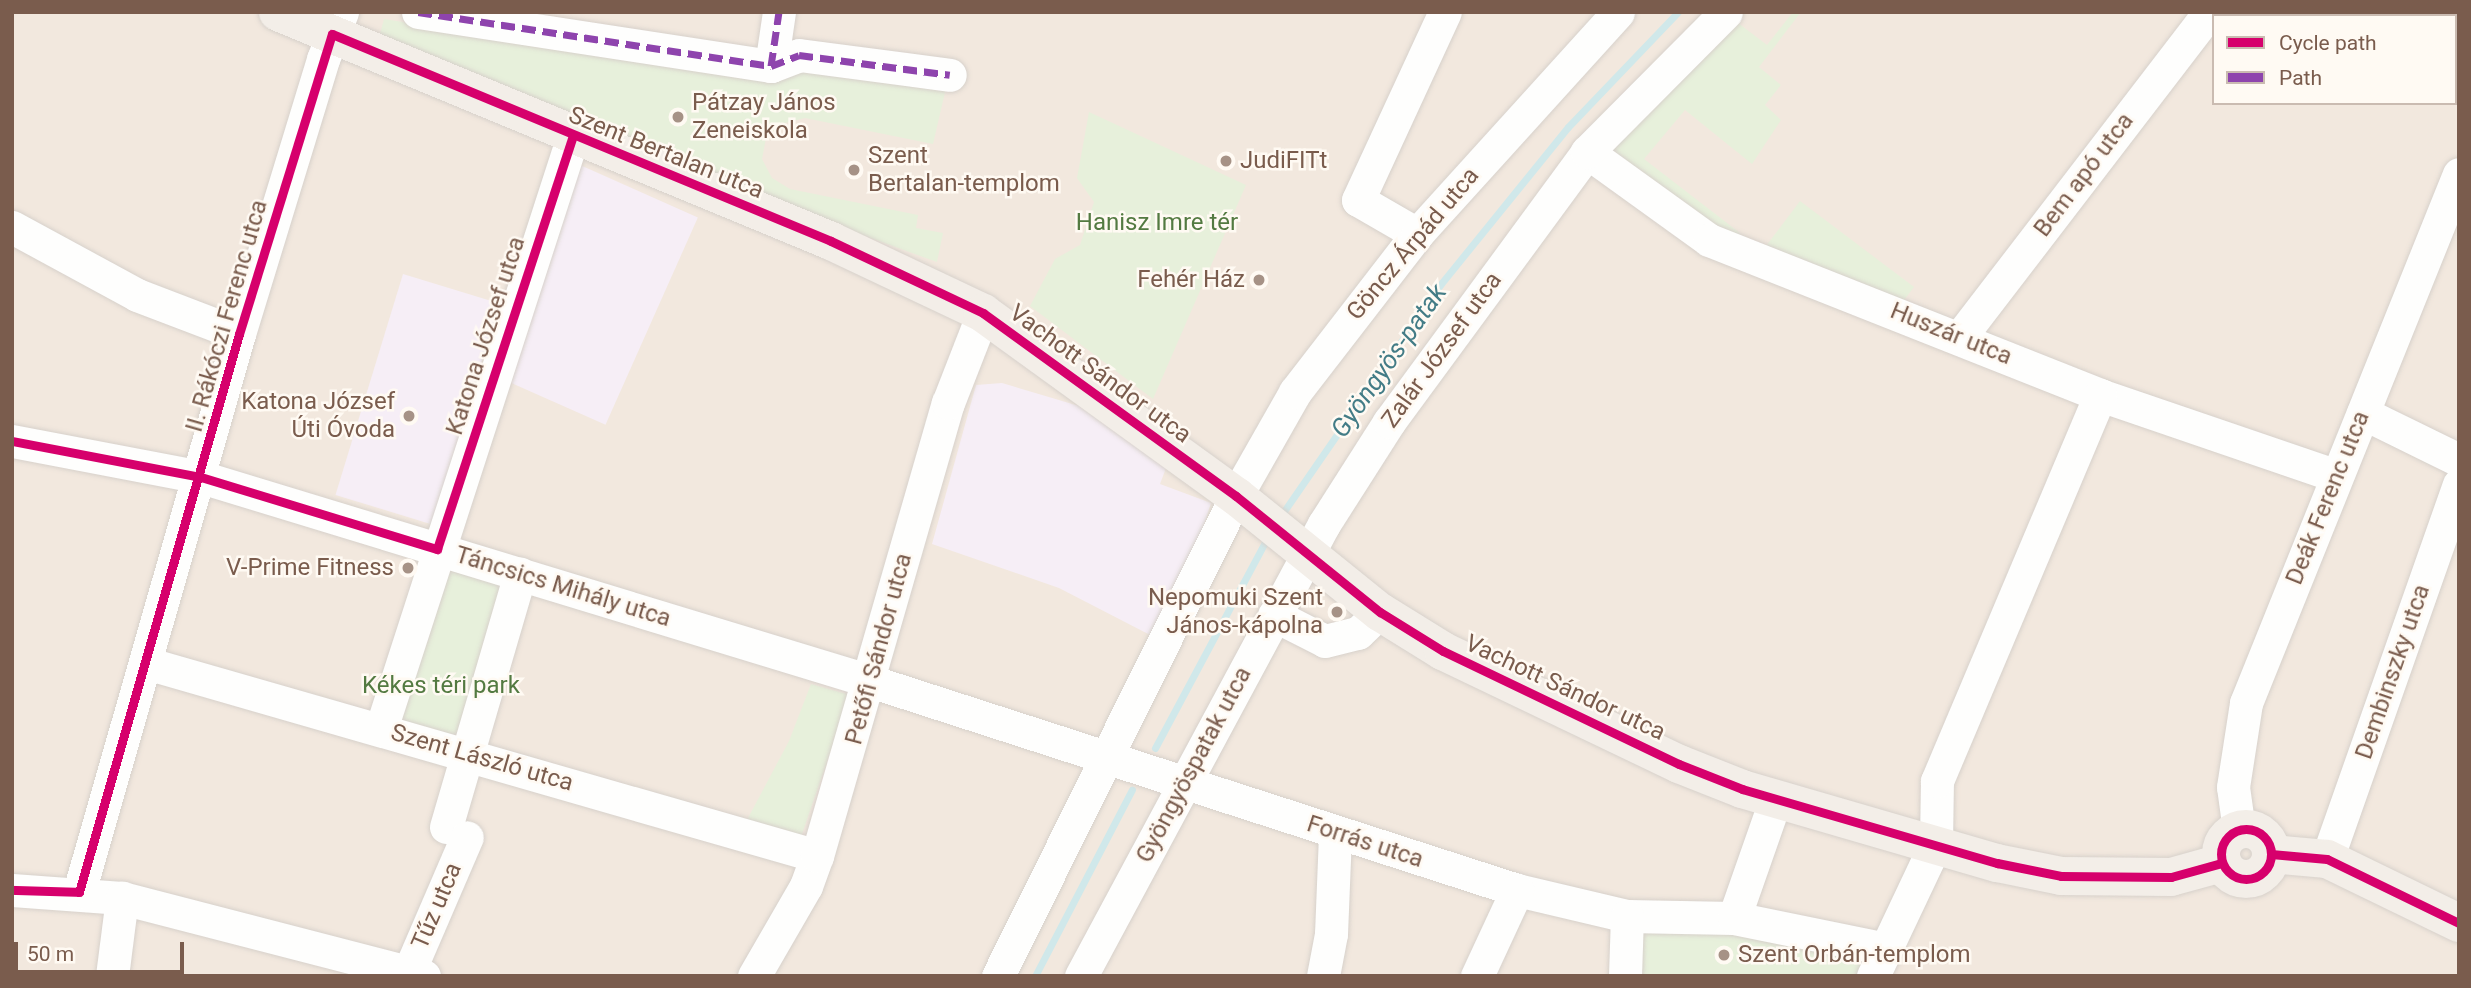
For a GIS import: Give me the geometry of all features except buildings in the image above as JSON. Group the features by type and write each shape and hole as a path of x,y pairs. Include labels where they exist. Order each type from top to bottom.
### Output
{"main road":[{"name":"Szent Bertalan utca","path":"278,12 337,23 573,136 831,241 983,313"},
{"name":"Vachott Sándor utca","path":"983,313 1236,496 1380,612 1443,651 1538,699 1679,764 1776,798 1997,863 2061,876 2171,877 2231,846"},
{"path":"2231,846 2229,872 2250,878 2261,874 2271,854 2327,859 2459,923"}],"street":[{"path":"418,12 771,66 799,55 950,75"},
{"path":"771,66 779,12"},
{"path":"1417,234 1358,200 1445,12"},
{"name":"Göncz Árpád utca","path":"1106,759 1236,496 1295,392 1417,234 1618,12"},
{"name":"Zalár József utca","path":"1308,554 1389,422 1587,152 1726,12"},
{"name":"Bem apó utca","path":"1960,337 2209,12"},
{"name":"II. Rákóczi Ferenc utca","path":"79,892 201,477 239,334 337,23"},
{"name":"Katona József utca","path":"381,729 437,549 573,136"},
{"name":"Huszár utca","path":"1587,152 1709,240 1960,337 2100,395 2336,475"},
{"name":"Deák Ferenc utca","path":"2231,846 2233,787 2246,703 2459,174"},
{"path":"12,227 136,295 239,334"},
{"name":"Petőfi Sándor utca","path":"754,976 806,886 817,856 870,681 944,416 983,313"},
{"path":"1879,962 1936,843 1937,781 2100,395"},
{"path":"2363,413 2459,460"},
{"name":"Táncsics Mihály utca","path":"12,441 201,477 870,681 1106,759"},
{"name":"Dembinszky utca","path":"2327,859 2459,485"},
{"name":"Gyöngyöspatak utca","path":"1081,976 1308,554"},
{"name":"Tűz utca","path":"414,974 457,832 468,754 520,573"},
{"path":"1274,615 1325,641 1359,633 1380,612"},
{"name":"Szent László utca","path":"146,663 817,856"},
{"path":"998,976 1106,759"},
{"name":"Forrás utca","path":"1106,759 1517,890 1627,916 1734,918 1879,962"},
{"path":"1734,918 1776,798"},
{"path":"1322,976 1331,934 1335,833"},
{"path":"12,890 79,892 122,898 414,974"},
{"path":"1477,976 1517,890"},
{"path":"112,976 122,898"},
{"path":"1625,976 1627,916"}],"shaded area":[{"path":"12,12 2459,12 2459,976 12,976"},
{"path":"580,165 698,217 606,425 488,372"},
{"name":"Katona József Úti Óvoda","path":"403,274 500,304 432,524 335,495"},
{"path":"1002,383 1079,406 1166,468 1160,484 1211,503 1193,559 1154,637 1059,588 932,544 976,385"}],"green space":[{"path":"1793,12 1801,12 1759,67 1781,85 1765,105 1781,120 1752,164 1685,110 1644,159 1740,233 1728,247 1587,152 1725,13 1767,45"},
{"path":"384,19 762,80 814,68 946,88 933,144 805,118 781,124 766,138 762,159 772,178 790,189 918,215 916,228 943,233 937,262 709,180 378,41"},
{"name":"Hanisz Imre tér","path":"1089,112 1246,185 1153,399 1030,306 1055,259 1080,245 1094,202 1077,178"},
{"path":"1800,201 1914,287 1895,312 1757,258"},
{"name":"Kékes téri park","path":"437,549 520,574 465,755 382,730"},
{"path":"811,684 850,695 801,837 747,820 789,741"},
{"path":"1677,922 1867,956 1858,976 1640,976 1635,927"}],"waterway":[{"name":"Gyöngyös-patak","path":"1280,517 1440,285 1568,127 1678,12"},
{"name":"Gyöngyös-patak","path":"1155,748 1268,536"},
{"name":"Gyöngyös-patak","path":"1035,976 1132,790"}],"marked path":[{"path":"418,12 771,66 799,55 950,75"},
{"path":"771,66 779,12"}],"cycle path":[{"path":"12,890 79,892 239,334 332,34 831,241 983,313 1236,496 1380,612 1443,651 1679,764 1742,789 1997,863 2061,876 2171,877 2222,863"},
{"path":"12,441 201,477 437,549 573,136"},
{"path":"2246,829 2263,837 2271,854 2263,871 2246,879 2229,871 2221,854 2229,837 2246,829"},
{"path":"2271,854 2327,859 2459,923"}],"place":[{"name":"Pátzay János Zeneiskola","path":"678,117"},
{"name":"JudiFITt","path":"1226,161"},
{"name":"Szent Bertalan-templom","path":"854,170"},
{"name":"Fehér Ház","path":"1259,280"},
{"name":"Katona József Úti Óvoda","path":"409,416"},
{"name":"V-Prime Fitness","path":"408,568"},
{"name":"Nepomuki Szent János-kápolna","path":"1337,612"},
{"name":"Szent Orbán-templom","path":"1724,955"}]}
